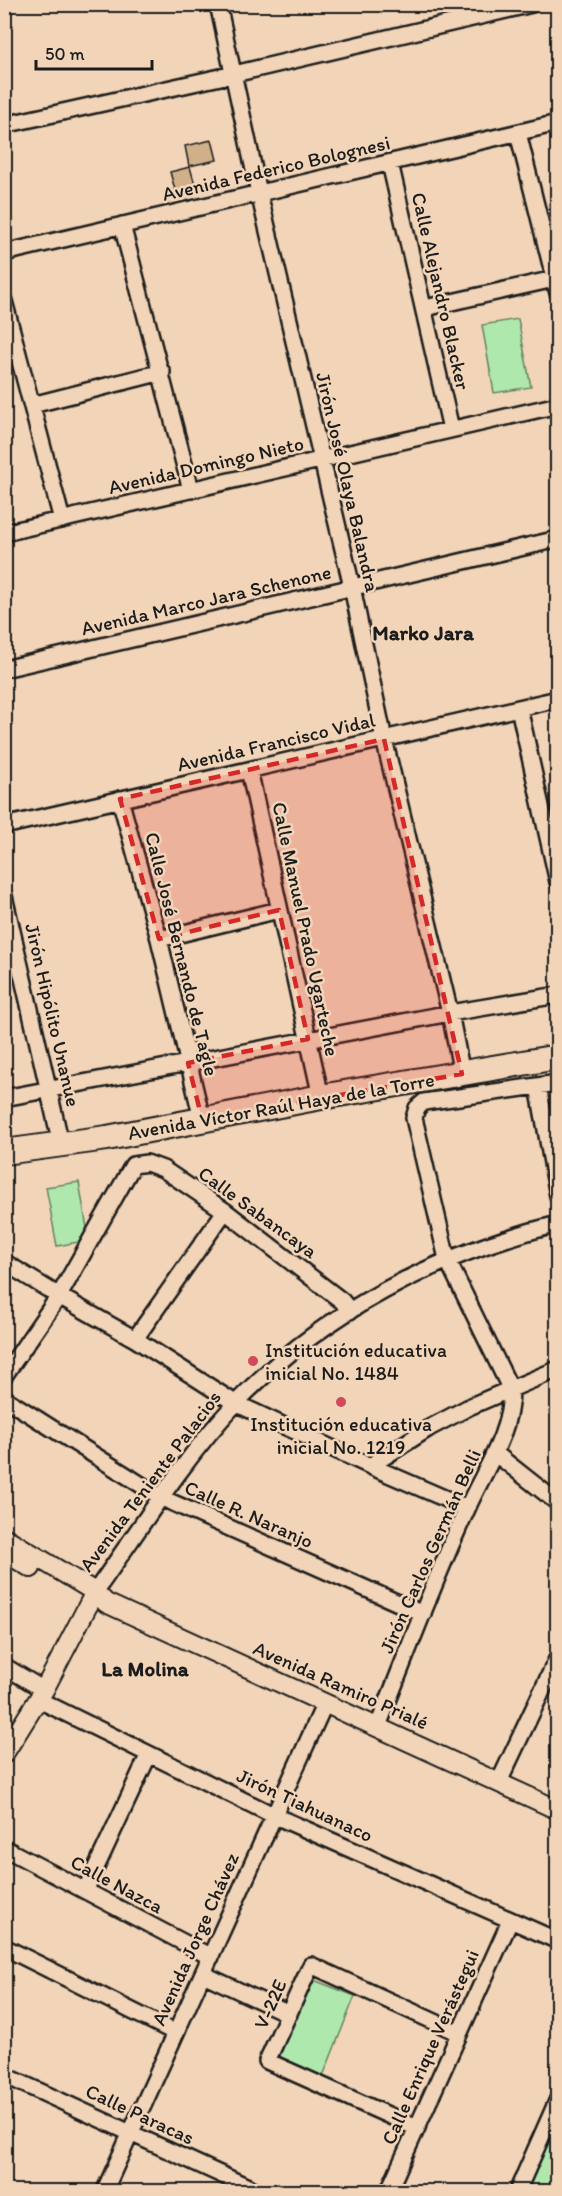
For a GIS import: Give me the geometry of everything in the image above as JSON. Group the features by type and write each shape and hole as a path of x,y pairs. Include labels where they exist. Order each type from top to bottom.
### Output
{"main road":[{"name":"Avenida Víctor Raúl Haya de la Torre","path":"4,1152 106,1138 321,1097 558,1057"}],"street":[{"name":"Jirón José Olaya Balandra","path":"218,4 259,193 352,587 384,739 450,1013 462,1074"},
{"path":"4,125 532,4"},
{"name":"Avenida Federico Bolognesi","path":"4,253 558,123"},
{"path":"425,308 556,286 518,133"},
{"name":"Calle Alejandro Blacker","path":"390,163 451,429"},
{"path":"122,225 191,490"},
{"path":"4,301 62,520"},
{"path":"33,405 162,372"},
{"name":"Avenida Domingo Nieto","path":"4,533 558,405"},
{"name":"Avenida Marco Jara Schenone","path":"4,669 558,539"},
{"name":"Avenida Francisco Vidal","path":"4,826 558,699"},
{"path":"519,708 554,851 558,882"},
{"name":"Calle Manuel Prado Ugarteche","path":"249,770 321,1097"},
{"name":"Calle José Bernando de Tagle","path":"120,799 159,939 202,1119"},
{"name":"Jirón Hipólito Unanue","path":"4,896 61,1144"},
{"path":"159,939 279,910"},
{"path":"4,1098 450,1013 558,995"},
{"path":"511,1390 447,1259 414,1118 417,1108 424,1102 558,1083"},
{"path":"538,1086 558,1196"},
{"name":"Calle Sabancaya","path":"59,1296 133,1166 147,1163 163,1169 225,1211 342,1301 350,1311"},
{"path":"135,1339 225,1211"},
{"name":"Avenida Teniente Palacios","path":"4,1754 42,1695 97,1599 162,1498 235,1403 303,1344 350,1311 396,1284 447,1259 518,1234 558,1224"},
{"path":"4,1262 135,1339 235,1403 467,1508"},
{"path":"4,1376 59,1296"},
{"path":"370,1466 429,1428 558,1369"},
{"name":"Jirón Carlos Germán Belli","path":"378,1726 467,1508 495,1454 511,1408 511,1390"},
{"name":"Calle R. Naranjo","path":"4,1398 162,1498 423,1614"},
{"path":"495,1454 558,1503"},
{"name":"Avenida Ramiro Prialé","path":"4,1537 97,1599"},
{"name":"Avenida Ramiro Prialé","path":"4,1552 97,1599 558,1810"},
{"path":"499,1782 556,1664"},
{"name":"Jirón Tiahuanaco","path":"4,1666 42,1695 148,1754 273,1815 558,1941"},
{"name":"Avenida Jorge Chávez","path":"104,2192 325,1703"},
{"path":"85,1892 148,1754"},
{"name":"Calle Nazca","path":"4,1848 211,1957"},
{"name":"Calle Enrique Verástegui","path":"388,2192 510,1921"},
{"path":"4,1947 176,2033"},
{"name":"V-22E","path":"417,2128 267,2061 311,1965 459,2034"},
{"path":"202,1974 289,2014"},
{"name":"Calle Paracas","path":"4,2075 259,2192"},
{"path":"517,2192 558,2099"}],"highlighted area":[{"path":"384,739 462,1074 202,1119 188,1063 308,1039 279,910 159,939 120,799"}],"green space":[{"path":"518,319 531,387 494,393 482,325"},
{"path":"79,1182 89,1240 57,1246 46,1187"},
{"path":"311,1979 355,1996 323,2076 279,2058"},
{"path":"557,2121 557,2191 527,2191"}],"building":[{"path":"212,140 217,160 189,166 185,146"},
{"path":"190,167 196,188 176,193 170,172"}],"place":[{"name":"Institución educativa inicial No. 1484","path":"253,1361"},
{"name":"Institución educativa inicial No. 1219","path":"341,1402"}],"district":[{"name":"Marko Jara","path":"423,632"},
{"name":"La Molina","path":"145,1668"}]}
